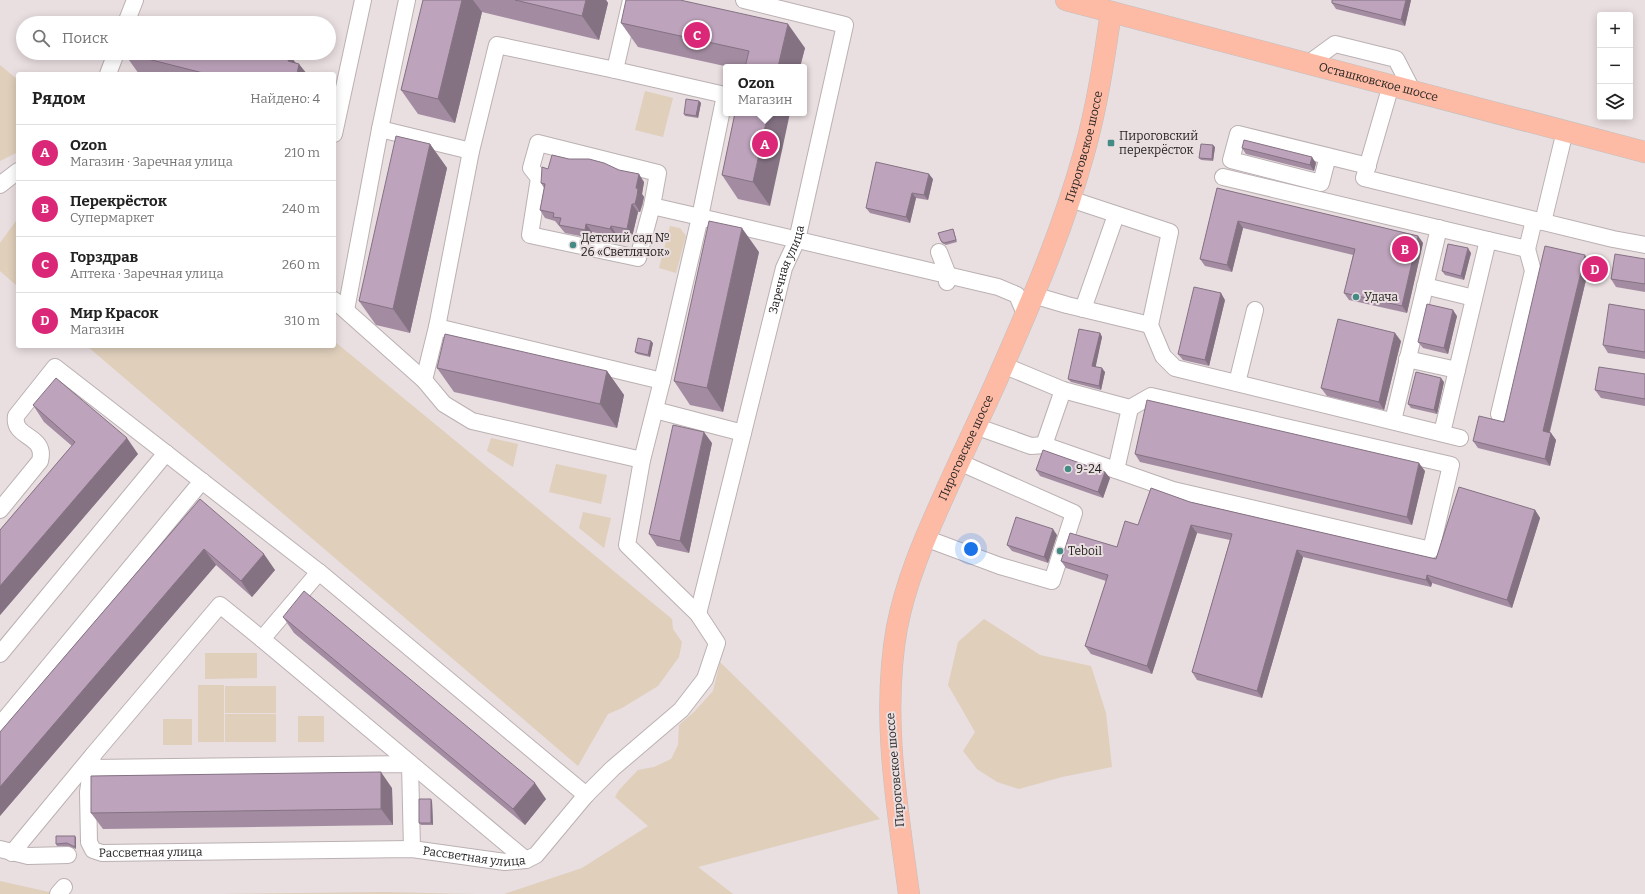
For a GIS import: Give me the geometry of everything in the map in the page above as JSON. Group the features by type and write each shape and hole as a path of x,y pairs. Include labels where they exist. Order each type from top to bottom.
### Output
{"main road":[{"name":"Осташковское шоссе","path":"1066,0 1111,6 1309,63 1645,152"},
{"name":"Пироговское шоссе","path":"909,894 890,728 890,691 893,658 902,605 913,567 925,538 1003,365 1057,238 1070,200 1093,116 1111,6"}],"street":[{"path":"129,16 135,0"},
{"path":"336,125 363,0"},
{"path":"346,310 380,129 407,0"},
{"path":"615,70 631,0"},
{"name":"Заречная улица","path":"698,614 784,268 797,240 844,25 744,0"},
{"path":"1309,63 1335,44 1396,59 1412,90"},
{"path":"424,380 437,327 471,151 497,45 723,95"},
{"path":"109,72 113,60"},
{"path":"1391,85 1364,178 1613,239 1645,245"},
{"path":"698,614 627,545 642,460 700,217 723,105"},
{"path":"380,129 471,151"},
{"path":"1499,414 1533,270 1527,249 1539,221 1565,131"},
{"path":"1328,156 1321,182 1231,160 1238,134 1328,156 1368,166"},
{"path":"538,143 658,173 652,206 638,258 530,235 539,178 531,168 538,143"},
{"path":"0,185 16,173"},
{"path":"1223,177 1527,249"},
{"path":"1070,200 1170,232 1150,325 1163,356 1175,368 1460,438"},
{"path":"652,206 797,240 947,280 1008,290 1030,287 1032,297"},
{"path":"1083,309 1116,215"},
{"path":"1393,421 1439,228"},
{"path":"1442,433 1488,240"},
{"path":"939,252 947,280"},
{"path":"1425,286 1474,298"},
{"path":"1008,290 1018,295 1150,325"},
{"path":"336,302 424,380 444,404 472,420 642,460"},
{"path":"1237,383 1255,310"},
{"path":"437,327 662,381"},
{"path":"1408,359 1457,370"},
{"path":"975,426 1031,446 1044,445 1173,490 1431,550 1451,465 1151,396 1130,408 1063,390 1003,365"},
{"path":"0,510 40,461 42,452 40,445 18,428 15,422 16,416 55,367 318,572 586,795"},
{"path":"1044,445 1063,390"},
{"path":"1116,470 1130,408"},
{"path":"655,410 743,433"},
{"path":"0,654 166,453"},
{"path":"925,538 1000,566 1052,581 1074,512 959,462"},
{"path":"0,725 202,481"},
{"path":"262,639 318,572"},
{"path":"6,851 92,761 220,605 526,860"},
{"name":"Рассветная улица","path":"92,761 88,792 89,842 93,850 102,853 412,849 505,862 526,860 536,855 543,848 586,795 613,768 681,710 705,679 717,643 698,614"},
{"path":"92,761 410,764"},
{"path":"410,764 412,849"},
{"path":"6,851 28,856 68,855"}],"shaded area":[{"path":"0,65 16,78 16,153 0,161"},
{"path":"645,91 673,98 663,137 635,130"},
{"path":"16,221 16,285 0,271 0,243"},
{"path":"670,226 680,228 686,236 676,273 659,268"},
{"path":"336,343 672,619 673,629 682,642 679,657 658,686 622,708 608,714 578,766 89,348 336,348"},
{"path":"491,438 518,444 513,467 487,451"},
{"path":"556,464 607,475 601,504 549,492"},
{"path":"583,512 611,518 604,548 579,528"},
{"path":"984,619 1040,655 1091,666 1106,713 1112,767 1062,777 1019,789 997,782 977,769 963,751 975,732 948,685 958,642"},
{"path":"205,653 257,653 257,678 205,679"},
{"path":"720,662 880,819 698,867 733,894 504,894 582,868 648,826 615,797 619,790 638,770 654,767 671,759 678,745 679,725 694,712 713,691"},
{"path":"198,685 224,685 224,742 198,742"},
{"path":"225,686 276,686 276,713 225,713"},
{"path":"225,714 276,714 276,742 225,742"},
{"path":"298,716 324,716 324,742 298,742"},
{"path":"163,719 192,719 192,745 163,745"},
{"path":"0,881 58,894 0,894"},
{"path":"385,892 475,894 221,894"}],"building":[{"path":"423,0 462,0 438,99 401,90"},
{"path":"515,0 586,0 582,16"},
{"path":"626,0 680,0 788,24 779,64 746,64 749,51 621,23"},
{"path":"1332,0 1406,0 1401,20 1332,3"},
{"path":"152,60 288,60 299,64 297,72 199,72"},
{"path":"686,99 699,101 696,116 684,114"},
{"path":"734,116 767,116 753,182 722,175"},
{"path":"396,136 430,144 393,309 359,301"},
{"path":"1244,140 1312,157 1310,165 1242,148"},
{"path":"1201,144 1213,145 1212,159 1199,158"},
{"path":"552,155 569,159 589,159 604,163 619,170 639,174 636,188 638,189 637,196 635,204 632,204 627,229 611,226 610,229 586,224 585,230 559,225 561,218 553,217 554,213 540,210 545,184 541,183 542,167 548,169"},
{"path":"876,162 929,174 924,195 912,193 906,217 866,208"},
{"path":"1217,188 1418,236 1402,306 1344,293 1355,249 1238,221 1227,265 1200,259"},
{"path":"709,221 742,228 707,388 674,381"},
{"path":"953,229 956,240 944,243 941,241 938,233"},
{"path":"1448,244 1468,248 1461,276 1442,271"},
{"path":"1545,246 1585,255 1543,431 1551,433 1545,459 1473,441 1479,416 1504,422"},
{"path":"1615,254 1645,259 1645,284 1611,279"},
{"path":"1194,287 1221,293 1205,360 1178,354"},
{"path":"1427,304 1453,310 1444,348 1418,342"},
{"path":"1609,304 1645,310 1645,352 1603,345"},
{"path":"1338,319 1395,333 1379,402 1321,388"},
{"path":"1079,329 1100,333 1092,366 1102,368 1099,386 1068,379"},
{"path":"445,334 607,371 600,404 437,368"},
{"path":"638,338 651,341 648,355 635,352"},
{"path":"1599,367 1645,374 1645,399 1595,390"},
{"path":"1416,372 1441,378 1434,410 1408,404"},
{"path":"56,378 127,438 0,586 0,530 75,442 33,405"},
{"path":"1147,400 1419,463 1407,517 1135,454"},
{"path":"673,425 704,432 680,541 649,534"},
{"path":"1043,450 1105,472 1098,492 1036,470"},
{"path":"1459,487 1535,510 1507,600 1427,575 1426,580 1297,550 1257,691 1192,672 1232,534 1191,525 1147,666 1085,646 1108,575 1061,561 1070,533 1117,547 1125,521 1138,525 1151,488 1190,502 1436,559"},
{"path":"200,499 264,554 241,581 204,549 0,787 0,732"},
{"path":"1016,517 1053,529 1044,557 1007,545"},
{"path":"304,591 535,783 513,809 283,617"},
{"path":"381,772 381,809 91,813 91,776"},
{"path":"419,799 431,799 431,823 419,823"},
{"path":"56,836 75,836 75,847 67,843 56,844"}],"place":[{"name":"Горздрав","path":"697,35"},
{"name":"Пироговский перекрёсток","path":"1111,143"},
{"name":"Ozon","path":"765,144"},
{"name":"Детский сад № 26 «Светлячок»","path":"573,245"},
{"name":"Перекрёсток","path":"1405,249"},
{"name":"Мир Красок","path":"1595,269"},
{"name":"Удача","path":"1356,297"},
{"name":"9-24","path":"1068,469"},
{"name":"Teboil","path":"1060,551"}]}
